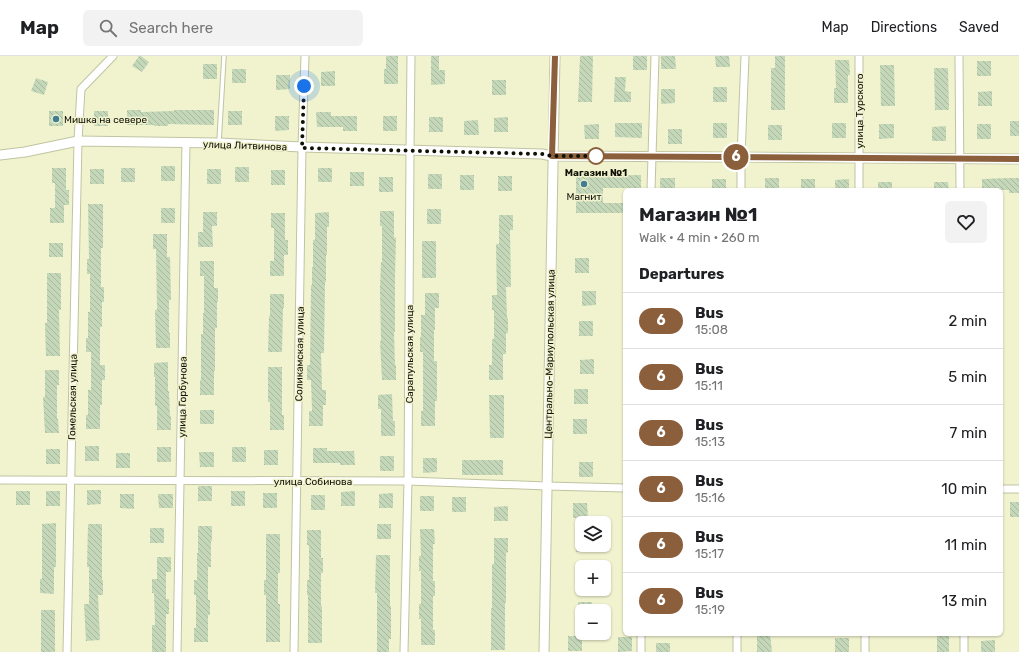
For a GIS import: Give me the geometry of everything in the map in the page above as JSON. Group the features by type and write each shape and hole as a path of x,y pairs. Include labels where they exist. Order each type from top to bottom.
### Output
{"street":[{"name":"Гомельская улица","path":"67,652 78,141 81,89 113,56"},
{"name":"Соликамская улица","path":"294,652 302,148 305,56"},
{"name":"Сарапульская улица","path":"404,652 408,481 411,56"},
{"name":"Центрально-Мариупольская улица","path":"544,652 555,56"},
{"path":"651,188 655,56"},
{"path":"741,188 745,56"},
{"name":"улица Турского","path":"859,56 859,188"},
{"path":"959,56 960,188"},
{"name":"улица Литвинова","path":"0,155 24,152 78,141 219,143 302,148 542,154 552,156 1019,159"},
{"name":"улица Горбунова","path":"177,652 186,143"},
{"name":"улица Собинова","path":"0,480 408,481 623,488"},
{"path":"1003,489 1019,489"},
{"path":"641,636 641,652"},
{"path":"737,636 737,652"},
{"path":"865,636 865,652"},
{"path":"964,636 964,652"}],"lane":[{"path":"219,143 224,56"}],"building":[{"path":"139,56 149,62 142,72 132,66"},
{"path":"386,56 398,56 398,84 384,84"},
{"path":"431,56 439,56 439,70 445,70 445,84 431,85"},
{"path":"580,56 593,56 592,102 578,102"},
{"path":"633,56 647,56 647,70 633,70"},
{"path":"661,56 675,56 676,69 661,69"},
{"path":"715,56 729,56 730,67 716,67"},
{"path":"775,56 785,56 785,110 771,110 771,68 775,68"},
{"path":"835,60 849,60 850,75 848,75 848,103 834,103 834,88 836,88"},
{"path":"977,61 991,61 991,76 977,76"},
{"path":"203,64 217,64 217,79 203,79"},
{"path":"880,65 894,65 895,106 881,106"},
{"path":"934,68 948,68 949,110 935,110"},
{"path":"232,69 246,69 246,83 232,83"},
{"path":"335,71 335,86 321,86 321,72"},
{"path":"276,75 290,75 290,89 276,90"},
{"path":"615,77 626,77 625,91 631,92 631,102 614,102"},
{"path":"36,78 48,82 44,95 31,91"},
{"path":"492,80 506,80 506,95 492,95"},
{"path":"713,87 727,87 727,102 713,102"},
{"path":"661,89 675,89 675,103 661,104"},
{"path":"992,91 992,106 978,106 978,92"},
{"path":"127,110 141,110 141,112 214,110 214,125 127,125"},
{"name":"Мишка на севере","path":"49,111 63,111 63,126 49,126"},
{"path":"94,111 108,111 108,126 94,126"},
{"path":"228,111 242,111 242,125 228,125"},
{"path":"316,112 331,112 331,116 357,116 357,131 343,131 343,127 317,127"},
{"path":"275,116 289,116 289,130 275,131"},
{"path":"383,116 397,116 397,131 383,131"},
{"path":"429,117 443,117 443,132 429,132"},
{"path":"508,117 508,132 494,132 494,118"},
{"path":"478,120 479,135 464,135 464,121"},
{"path":"1010,121 1019,121 1019,136 1010,136"},
{"path":"615,123 642,123 642,138 615,137"},
{"path":"713,123 727,123 727,138 713,138"},
{"path":"832,123 846,123 846,138 832,138"},
{"path":"599,124 599,139 585,139 584,125"},
{"path":"879,124 894,124 894,138 879,139"},
{"path":"977,124 991,124 991,139 977,139"},
{"path":"768,125 782,125 782,140 768,140"},
{"path":"946,126 946,141 932,141 932,127"},
{"path":"668,129 682,129 682,144 668,144"},
{"path":"161,166 175,166 175,181 161,181"},
{"path":"235,167 249,167 249,182 235,182"},
{"path":"52,168 66,168 66,190 69,190 69,205 64,205 64,223 50,223 50,208 55,208 55,183 52,183"},
{"path":"121,168 135,168 135,182 121,182"},
{"path":"318,168 332,168 332,182 318,182"},
{"path":"90,169 104,169 104,184 90,184"},
{"path":"207,169 221,169 221,184 207,184"},
{"path":"271,170 285,170 285,185 271,185"},
{"path":"350,172 364,172 364,186 350,186"},
{"path":"428,174 442,174 442,189 428,189"},
{"path":"460,175 474,175 474,190 460,190"},
{"path":"641,175 641,188 603,188 603,203 623,203 623,213 576,213 576,176"},
{"path":"498,176 512,176 512,191 498,191"},
{"path":"379,177 393,177 393,192 379,192"},
{"path":"660,178 675,178 675,188 660,188"},
{"path":"765,178 779,178 779,188 765,188"},
{"path":"1019,178 1019,193 1009,193 1009,190 1003,190 1003,188 982,188 982,179"},
{"path":"712,179 726,179 726,188 712,188"},
{"path":"801,179 815,179 815,188 801,188"},
{"path":"849,179 849,188 835,188 835,180"},
{"path":"878,182 892,182 892,188 878,188"},
{"path":"934,182 948,182 949,188 934,188"},
{"path":"88,204 103,204 101,287 104,287 104,302 102,302 102,327 100,327 100,365 105,365 105,380 102,380 100,429 86,429 86,415 88,415 88,390 91,390 91,352 86,352 86,338 88,338 88,312 90,312 90,274 87,274 87,259 89,259"},
{"path":"161,208 175,208 175,223 161,223"},
{"path":"427,209 441,209 441,224 427,224"},
{"path":"380,211 394,211 394,238 396,237 394,332 396,380 382,380 380,289 382,226 380,226"},
{"path":"203,212 217,212 217,226 212,226 213,247 198,247 198,232 203,232"},
{"path":"329,212 325,282 324,353 321,353 322,390 326,390 326,405 323,405 323,426 309,426 309,411 312,411 311,380 307,380 307,365 310,365 311,285 313,240 315,240 315,213"},
{"path":"271,213 285,213 285,240 288,240 288,255 284,255 284,276 270,276 270,261 274,261 274,228 271,228"},
{"path":"499,215 513,215 513,230 510,230 511,287 506,287 508,333 506,333 506,354 503,354 503,380 489,380 489,365 492,365 492,339 494,339 494,310 492,310 492,295 497,295 496,244 499,244"},
{"path":"153,234 167,234 167,257 170,257 170,348 156,348 156,249 153,249"},
{"path":"422,241 436,241 436,278 422,278"},
{"path":"49,243 63,243 63,257 49,257"},
{"path":"575,258 589,258 589,273 575,273"},
{"path":"200,261 214,261 214,288 218,288 217,328 215,328 214,395 200,395 201,334 203,334 204,313 204,276 200,276"},
{"path":"47,273 61,273 61,310 59,310 60,356 46,356 45,323 47,323"},
{"path":"582,291 596,291 596,305 582,306"},
{"path":"425,293 439,293 439,308 435,308 434,330 434,361 437,361 437,401 435,401 435,426 421,426 421,411 423,411 423,352 420,352 420,337 421,315 425,315"},
{"path":"270,294 284,294 282,352 268,352"},
{"path":"579,321 593,321 593,336 579,336"},
{"path":"594,359 594,374 580,374 580,360"},
{"path":"168,362 168,391 171,430 157,430 154,363"},
{"path":"268,367 282,367 282,415 284,415 284,430 270,430"},
{"path":"45,370 59,370 59,385 57,385 57,419 59,433 45,433 43,397 45,397"},
{"path":"574,389 588,389 588,404 574,404"},
{"path":"392,394 395,436 381,436 381,409 378,409 378,395"},
{"path":"489,395 504,395 504,438 490,438"},
{"path":"200,410 214,410 214,424 200,424"},
{"path":"573,419 587,419 587,434 573,434"},
{"path":"85,446 99,446 99,461 85,461"},
{"path":"157,447 171,447 171,462 157,462"},
{"path":"232,447 246,447 246,462 232,462"},
{"path":"313,448 327,448 327,451 354,451 355,465 340,465 340,463 313,463"},
{"path":"46,449 60,449 60,464 46,464"},
{"path":"264,450 278,450 278,465 264,465"},
{"path":"199,452 214,452 214,467 200,467"},
{"path":"116,453 130,453 130,468 116,468"},
{"path":"380,456 394,456 394,471 380,471"},
{"path":"423,458 437,458 437,472 423,473"},
{"path":"462,460 503,460 503,475 462,475"},
{"path":"579,462 593,462 593,477 579,477"},
{"path":"198,486 212,486 212,501 198,501"},
{"path":"87,490 101,490 101,504 87,505"},
{"path":"16,491 30,491 30,505 16,505"},
{"path":"46,491 60,491 60,506 46,506"},
{"path":"231,491 245,491 245,506 231,506"},
{"path":"355,491 355,506 341,506 341,492"},
{"path":"263,493 277,493 277,508 263,508"},
{"path":"393,493 393,508 379,508 379,494"},
{"path":"120,494 134,494 134,509 120,508"},
{"path":"158,494 173,494 173,508 159,508"},
{"path":"311,495 325,495 325,510 311,510"},
{"path":"420,496 434,496 434,511 420,511"},
{"path":"452,497 466,497 466,512 452,512"},
{"path":"1010,502 1019,502 1019,517 1010,517"},
{"path":"573,503 587,503 588,516 575,516 575,518 573,518"},
{"path":"508,506 508,521 494,521 494,507"},
{"path":"56,523 56,567 54,567 54,594 40,593 40,579 42,579 42,524"},
{"path":"88,524 102,524 103,595 98,595 100,640 86,641 84,604 89,604 89,567 87,567"},
{"path":"377,524 391,524 391,539 377,539"},
{"path":"198,526 212,526 211,567 208,567 208,600 210,600 210,615 208,615 208,642 194,642 194,628 196,628 196,595 194,595 194,580 197,580"},
{"path":"150,528 164,528 164,543 150,543"},
{"path":"420,529 434,529 435,544 433,544 433,581 435,581 435,596 433,596 433,630 435,630 435,645 421,645 421,619 419,619 419,604 421,604 421,571 419,571 419,556 421,556"},
{"path":"307,530 321,530 321,558 323,558 323,573 321,573 322,643 308,643 307,580 309,580 309,545 307,545"},
{"path":"266,534 280,534 278,604 280,604 280,642 266,642 266,595 264,595 264,580 266,580"},
{"path":"494,538 508,538 508,552 506,553 505,650 491,650 492,564 494,564"},
{"path":"376,555 390,555 391,639 389,639 389,652 377,652 377,593 375,593"},
{"path":"157,557 171,557 171,572 166,572 166,599 169,599 169,614 166,614 166,652 152,652 152,625 155,625 152,579 157,579"},
{"path":"578,602 592,602 592,604 578,604"},
{"path":"41,610 55,610 55,652 41,652"},
{"path":"568,636 575,636 575,640 582,640 582,651 568,651"},
{"path":"757,636 770,636 772,652 757,652"},
{"path":"937,636 949,636 949,652 937,652"},
{"path":"618,637 632,637 632,651 618,652"},
{"path":"835,638 849,638 849,652 835,652"},
{"path":"995,640 995,652 981,652 981,641"},
{"path":"656,643 670,643 670,652 656,652"}],"bus line":[{"name":"6","path":"555,56 552,156 1019,159"}],"place":[{"name":"Мишка на севере","path":"56,119"},
{"name":"Магазин №1","path":"596,156"},
{"name":"Магнит","path":"584,184"}],"route":[{"path":"304,86 302,148 596,156"}]}
